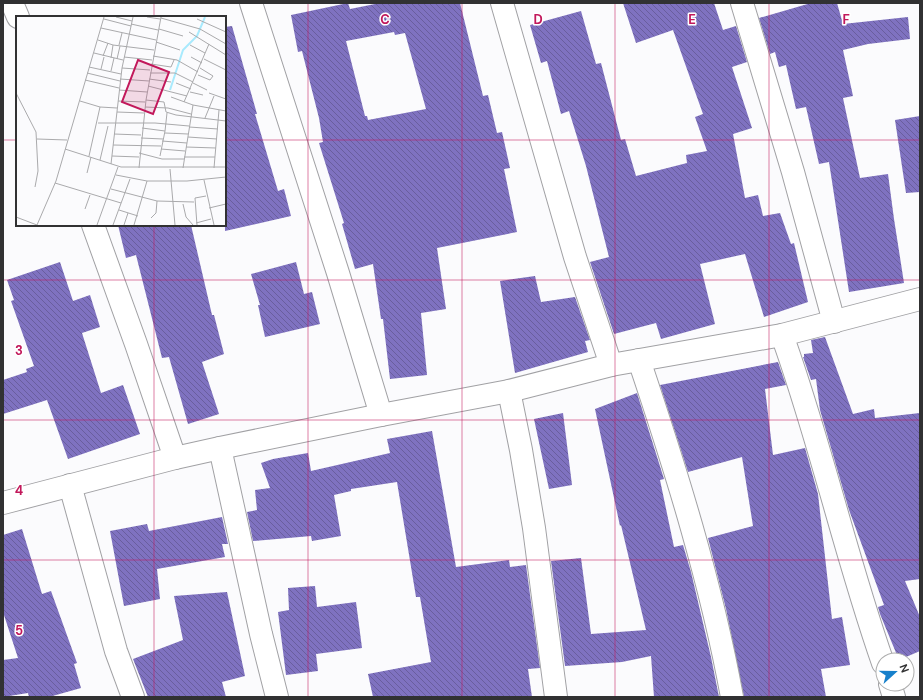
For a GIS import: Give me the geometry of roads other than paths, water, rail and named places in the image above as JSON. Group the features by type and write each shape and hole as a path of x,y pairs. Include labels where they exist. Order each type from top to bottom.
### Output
{"street":[{"path":"12,3 18,16"},
{"path":"251,3 338,273 381,415"},
{"path":"502,3 575,257 611,365"},
{"path":"742,3 793,172 834,322"},
{"path":"93,226 175,458"},
{"path":"3,503 175,458 509,390 611,365 782,335 920,299"},
{"path":"782,335 800,384 864,607 879,652"},
{"path":"638,360 672,458 716,616 732,697"},
{"path":"509,390 534,528 556,697"},
{"path":"220,448 261,634 277,697"},
{"path":"70,485 116,651 133,697"}]}
